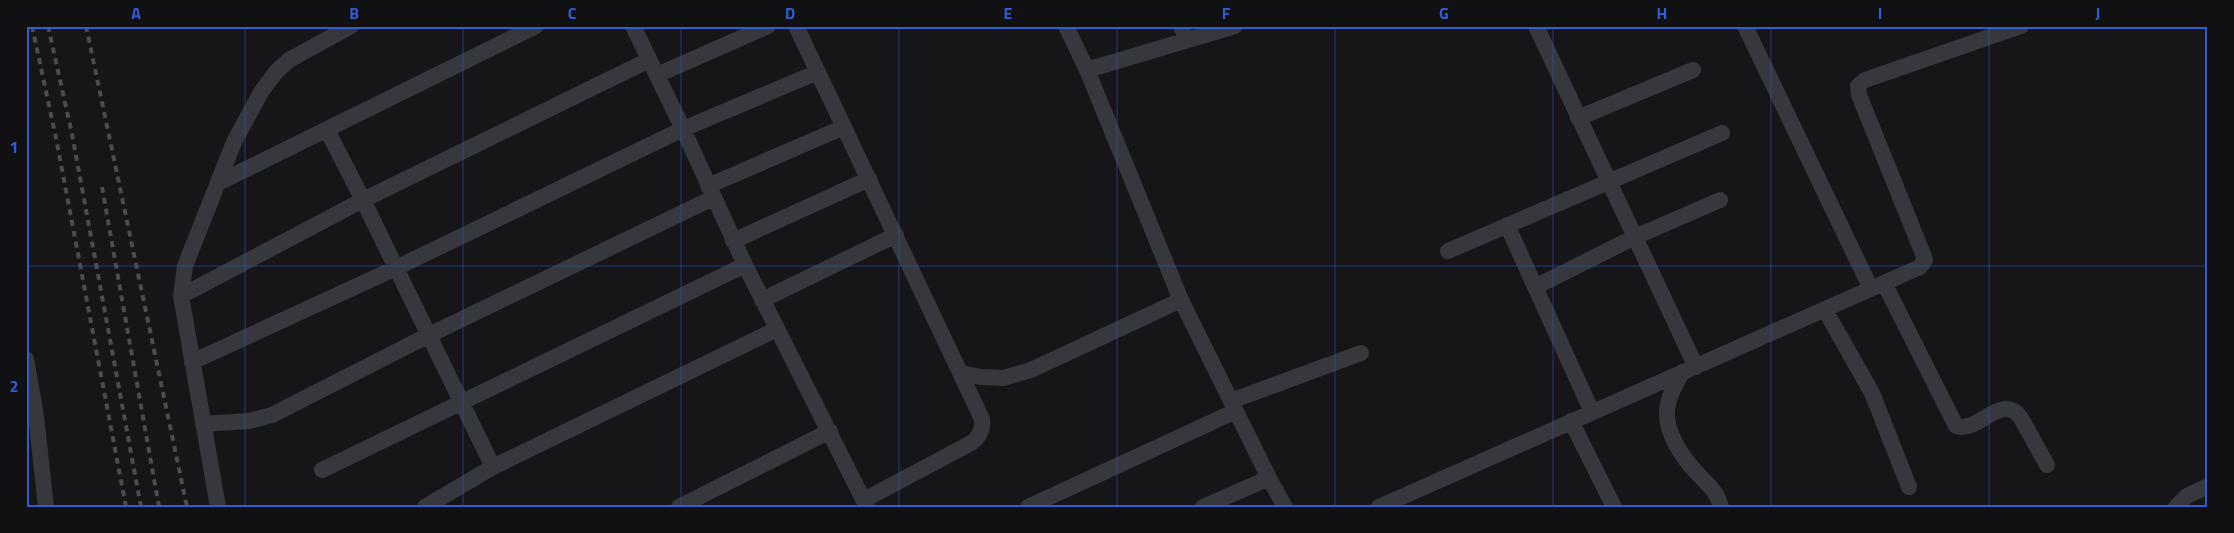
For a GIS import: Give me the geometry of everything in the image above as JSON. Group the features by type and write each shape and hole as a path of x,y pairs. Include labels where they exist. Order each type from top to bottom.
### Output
{"street":[{"path":"218,507 181,296 185,266 234,142 261,92 276,72 289,60 352,26"},
{"path":"218,183 536,26"},
{"path":"633,26 683,129 733,241 865,503 977,440 982,426 982,419 962,373 796,26"},
{"path":"181,296 363,200 653,68 768,26"},
{"path":"1066,26 1087,70 1181,300 1285,507"},
{"path":"1087,70 1184,33 1235,26"},
{"path":"1536,26 1607,181 1635,237 1689,370"},
{"path":"1744,26 1878,286 1956,426 1964,428 2000,410 2011,408 2021,418 2046,465"},
{"path":"1379,507 1920,267 1925,260 1859,95 1858,86 1865,80 2022,26"},
{"path":"1578,118 1693,70"},
{"path":"192,362 396,268 683,129 818,72"},
{"path":"203,424 249,421 272,415 844,126"},
{"path":"326,130 363,200 493,467"},
{"path":"1448,252 1607,181 1722,133"},
{"path":"733,241 869,179"},
{"path":"1535,287 1635,237 1720,200"},
{"path":"1507,225 1592,412"},
{"path":"762,300 896,236"},
{"path":"322,470 745,265"},
{"path":"962,373 981,377 1003,378 1031,370 1181,300"},
{"path":"1825,310 1872,393 1909,487"},
{"path":"425,507 493,467 777,329"},
{"path":"1028,507 1233,406 1360,353"},
{"path":"26,359 36,416 46,507"},
{"path":"1689,370 1671,392 1667,406 1668,425 1681,452 1714,490 1721,507"},
{"path":"1571,421 1614,507"},
{"path":"679,507 830,431"},
{"path":"1203,507 1269,478"},
{"path":"2176,507 2188,496 2208,486"}],"railway":[{"path":"32,26 56,138 126,507"},
{"path":"48,26 72,134 141,507"},
{"path":"86,26 187,507"},
{"path":"102,187 159,507"}]}
